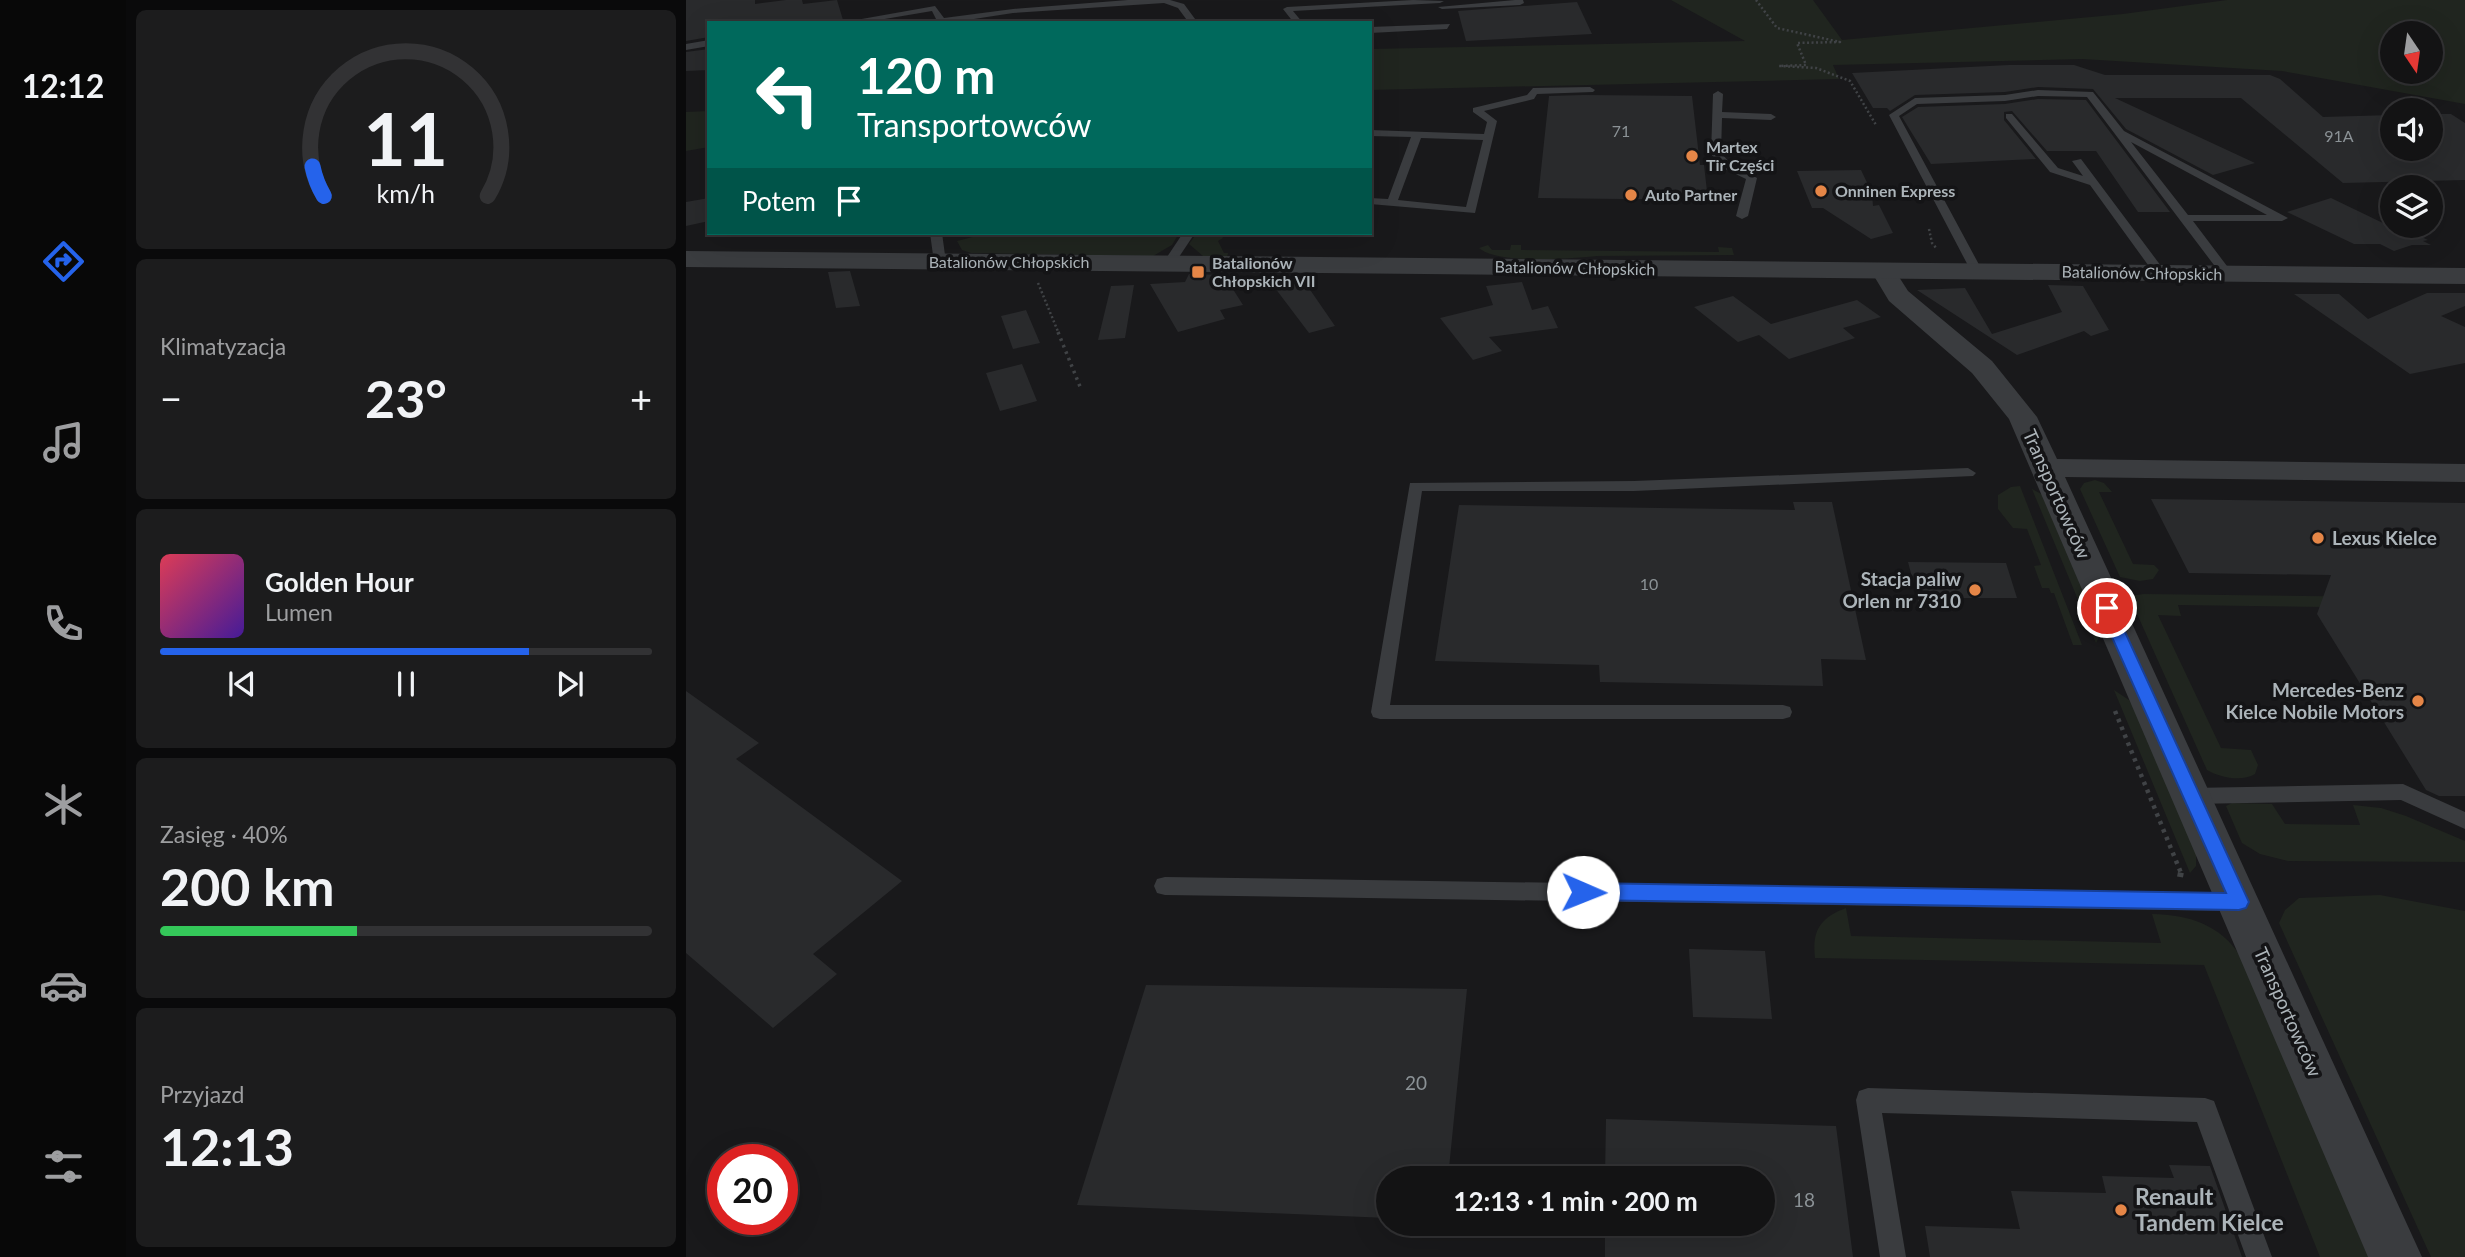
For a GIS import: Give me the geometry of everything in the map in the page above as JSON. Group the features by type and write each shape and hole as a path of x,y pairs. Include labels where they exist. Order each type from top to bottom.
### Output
{"street":[{"name":"Batalionów Chłopskich","path":"686,259 2465,276"},
{"name":"Transportowców","path":"1883,271 1898,296 1972,357 2003,390 2023,417 2395,1257"},
{"path":"2046,468 2465,473"}],"lane":[{"path":"897,0 904,16"},
{"path":"1297,21 1286,9 1520,3 1519,0"},
{"path":"860,21 904,16 932,4 941,21 1023,10 1157,1 1181,6 1192,21"},
{"path":"1372,30 1447,26"},
{"path":"686,47 707,43"},
{"path":"1372,201 1471,211 1492,121 1476,110 1531,97 1533,91 1590,90"},
{"path":"1977,272 1894,115 1915,101 2005,98 2038,93 2090,94 2227,274"},
{"path":"1718,94 1716,154 1727,166 1752,178 1742,216"},
{"path":"1717,116 1772,117"},
{"path":"2009,116 2054,170 2093,183"},
{"path":"2117,130 2282,218 2184,218"},
{"path":"1372,132 1488,137"},
{"path":"1392,203 1417,134"},
{"path":"2077,162 2160,273"},
{"path":"936,235 939,255 936,261"},
{"path":"1169,264 1188,235"},
{"path":"1783,712 1380,712 1415,486 1634,486 1968,473"},
{"path":"2191,796 2403,792 2465,821"},
{"path":"1165,886 2239,902"},
{"path":"1893,1257 1868,1100 2205,1110 2259,1257"}],"path":[{"path":"1756,0 1777,28 1840,42 1797,44 1804,65 1779,67 1815,67 1850,81 1879,132"},
{"path":"1928,227 1932,243 1950,271"},
{"path":"1027,262 1082,389"},
{"path":"2111,700 2182,875 2171,881"}],"shaded area":[{"path":"1671,0 1813,0 1842,40 2123,14 2227,0 2465,0 2465,104 2282,71 2082,59 1833,65 1839,79 1372,90 1372,49 1745,41"},
{"path":"707,111 707,147 686,151 686,112"},
{"path":"980,235 1178,235 1172,245 1153,256 971,253 962,250 957,241"},
{"path":"1196,235 1221,235 1223,238 1218,241 1224,253 1228,253 1227,257 1203,256 1189,244"},
{"path":"1488,245 1492,250 1510,250 1511,245 1521,245 1521,250 1719,252 1718,247 1732,248 1734,255 1519,259 1502,257 1479,248"},
{"path":"2095,480 2104,483 2112,492 2099,492 2133,564 2154,565 2159,570 2153,579 2140,581 2120,577 2080,489 2084,483"},
{"path":"2020,486 2082,645 2073,645 2054,593 2051,593 2049,588 2042,588 2034,566 2041,565 2027,529 2013,528 1998,509 1998,495 2011,487"},
{"path":"2032,489 2045,496 2103,630 2096,643"},
{"path":"2144,594 2465,600 2323,607 2178,605 2181,616 2158,615 2221,748 2251,750 2258,765 2255,774 2238,778 2225,777 2207,770 2129,596"},
{"path":"2114,690 2129,700 2136,710 2196,852 2196,866 2190,873"},
{"path":"2232,803 2272,804 2285,824 2360,825 2353,805 2381,808 2465,841 2465,862 2288,861 2260,854 2242,843 2226,806"},
{"path":"2380,895 2465,911 2465,1257 2431,1257 2279,923 2285,910 2299,898"},
{"path":"1846,908 1851,936 2161,943 2152,914 2191,919 2213,929 2233,946 2241,957 2370,1257 2320,1257 2204,965 1815,958 1816,933 1819,927 1829,916"}],"building":[{"path":"686,0 755,0 755,4 802,0 803,4 837,0 843,20 707,21 707,37 686,41"},
{"path":"1577,2 1592,34 1466,41 1458,11"},
{"path":"707,49 707,70 686,71 686,52"},
{"path":"2009,65 2074,65 2105,75 2270,75 2280,79 2323,117 2380,115 2380,161 2443,161 2443,114 2451,114 2465,123 2465,180 2443,181 2443,175 2380,175 2380,182 2343,183 2241,98 2115,98 2255,163 2213,175 2126,129 2093,89 2038,87 2005,92 1915,95 1890,111 1887,108 1873,108 1852,73"},
{"path":"1549,96 1692,96 1700,165 1704,165 1708,200 1538,198"},
{"path":"2038,99 2086,100 2170,212 2138,212 2096,151 2047,151 2012,111 2004,112 2004,120 2036,159 1931,164 1902,117 1918,107 2005,104"},
{"path":"1861,170 1872,193 1873,206 1879,205 1893,233 1871,239 1823,208 1812,208 1797,171"},
{"path":"707,198 707,221 686,226 686,202"},
{"path":"2331,198 2380,222 2380,238 2424,238 2428,240 2423,241 2431,245 2412,245 2394,251 2380,244 2354,244 2287,212"},
{"path":"850,271 860,306 836,308 828,272"},
{"path":"1189,274 1224,275 1243,305 1220,310 1225,319 1178,332 1150,284 1185,282"},
{"path":"1304,281 1335,326 1309,333 1275,288"},
{"path":"1522,282 1532,310 1548,306 1558,328 1489,337 1502,351 1473,360 1440,318 1493,305 1486,286"},
{"path":"1134,285 1125,338 1098,340 1111,286"},
{"path":"2048,285 2083,286 2109,330 2091,336 2084,331 2017,355 1917,290 1965,288 1992,334 2062,312"},
{"path":"2427,293 2465,293 2465,306 2441,316 2465,327 2465,363 2410,374 2294,294 2339,294 2368,319"},
{"path":"1733,296 1771,324 1857,300 1881,317 1843,328 1855,338 1789,359 1759,335 1738,342 1694,307"},
{"path":"1026,310 1040,343 1013,349 1001,316"},
{"path":"1022,364 1037,401 1000,411 986,373"},
{"path":"2151,499 2465,503 2465,796 2439,796 2426,790 2317,614 2331,575 2189,573"},
{"path":"1793,502 1832,502 1866,660 1821,659 1823,686 1600,682 1599,665 1435,661 1459,505 1795,510"},
{"path":"1908,562 2006,563 2017,598 1942,598 1945,605 1919,604"},
{"path":"686,691 759,743 736,759 902,881 813,954 837,974 773,1028 686,953"},
{"path":"1689,949 1765,951 1772,1019 1693,1017"},
{"path":"1146,985 1467,989 1449,1166 1376,1166 1376,1217 1077,1205"},
{"path":"1606,1119 1836,1126 1853,1257 1605,1257 1605,1236 1775,1236 1775,1166 1605,1166"},
{"name":"Renault Tandem Kielce","path":"2169,1165 2210,1166 2242,1257 1930,1257 1925,1226 2020,1229 2011,1191 2106,1193 2102,1176 2174,1178"}],"place":[{"name":"Martex Tir Części","path":"1692,156"},
{"name":"Onninen Express","path":"1821,191"},
{"name":"Auto Partner","path":"1631,195"},
{"name":"Batalionów Chłopskich VII","path":"1198,272"},
{"name":"Lexus Kielce","path":"2318,538"},
{"name":"Stacja paliw Orlen nr 7310","path":"1975,590"},
{"name":"Mercedes-Benz Kielce Nobile Motors","path":"2418,701"},
{"name":"Renault Tandem Kielce","path":"2121,1210"}],"route":[{"path":"1583,892 2239,902 2107,608"}]}
